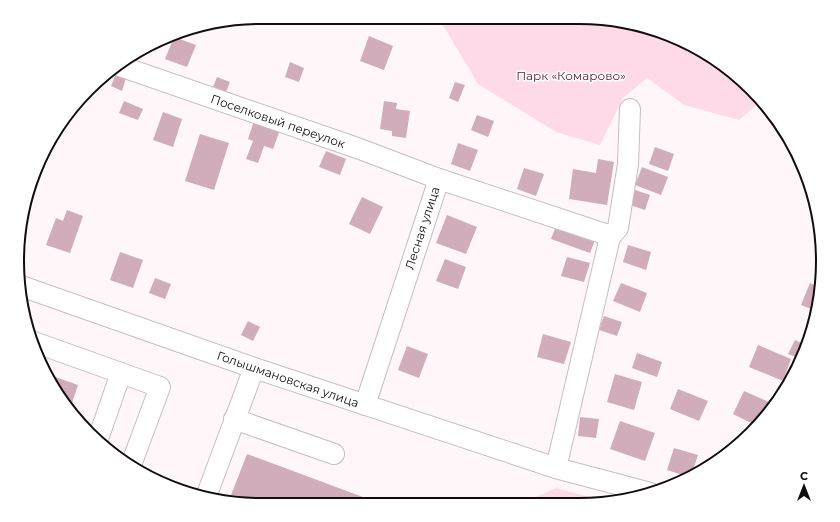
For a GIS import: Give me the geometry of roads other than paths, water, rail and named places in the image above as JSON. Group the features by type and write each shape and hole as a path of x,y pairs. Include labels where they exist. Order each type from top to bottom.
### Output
{"street":[{"name":"Поселковый переулок","path":"124,68 439,178"},
{"path":"556,468 611,236 618,228 628,164 630,109"},
{"name":"Лесная улица","path":"364,405 439,178 611,236"},
{"name":"Голышмановская улица","path":"26,288 364,405 556,468 639,490"},
{"path":"39,344 160,387 133,460"},
{"path":"208,492 254,368"},
{"path":"100,435 122,373"},
{"path":"234,419 334,454"}],"park label":[{"name":"Парк «Комарово»","path":"571,75"}]}
